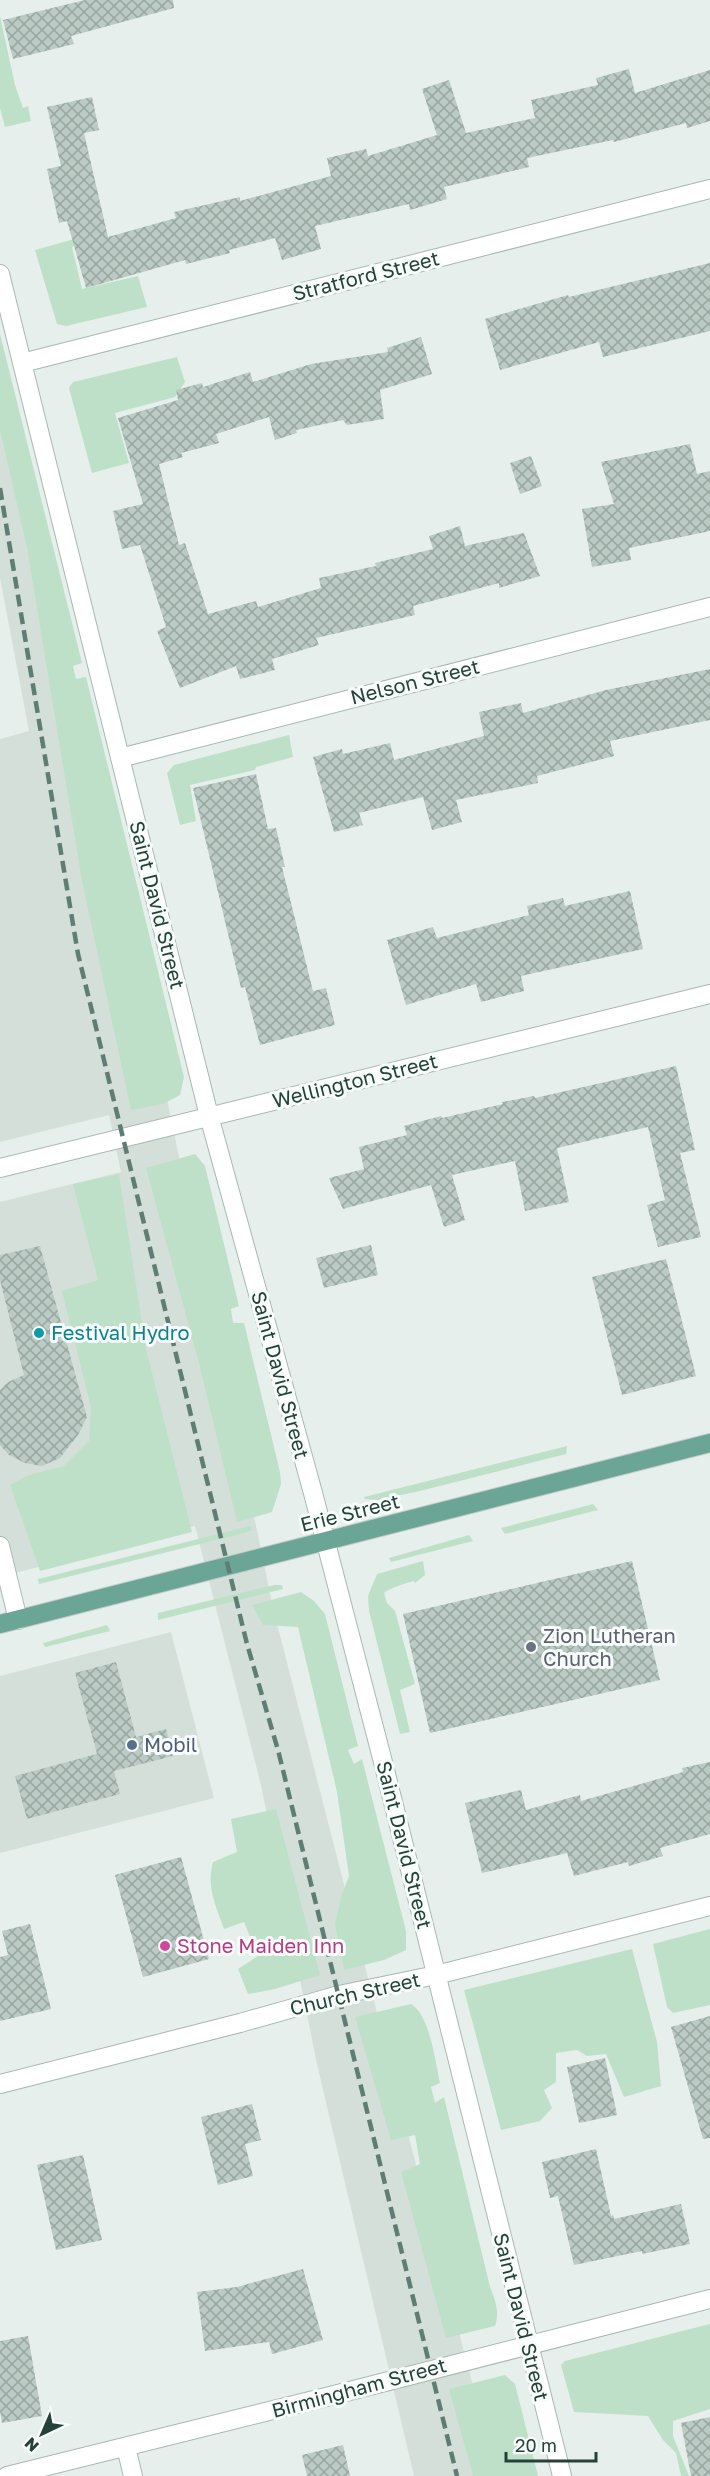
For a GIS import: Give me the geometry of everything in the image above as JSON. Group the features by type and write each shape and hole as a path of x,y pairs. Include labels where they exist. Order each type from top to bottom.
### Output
{"main road":[{"name":"Erie Street","path":"9,1622 710,1443"}],"street":[{"name":"Stratford Street","path":"22,363 710,189"},
{"name":"Saint David Street","path":"0,274 209,1116 325,1542 562,2476"},
{"name":"Nelson Street","path":"120,758 710,607"},
{"name":"Wellington Street","path":"0,1168 710,994"},
{"path":"0,1546 9,1622"},
{"name":"Church Street","path":"0,2084 240,2023 339,1995 436,1975 710,1906"},
{"name":"Birmingham Street","path":"7,2476 710,2299"},
{"path":"126,2447 133,2476"}],"shaded area":[{"path":"0,369 160,1066 274,1612 496,2476 414,2476 317,2064 261,1785 195,1526 0,1577 0,1202 121,1172 109,1115 0,1142 0,739 29,731 0,578"},
{"path":"171,1632 214,1798 0,1853 0,1676"}],"green space":[{"path":"0,16 15,85 23,108 28,106 31,121 5,127 0,108"},
{"path":"96,233 97,237 72,247 82,289 138,276 147,307 66,326 57,324 35,250"},
{"path":"0,334 82,663 73,666 76,679 86,677 184,1077 180,1095 163,1104 131,1110 82,881 27,548 0,430"},
{"path":"177,357 185,382 175,397 115,413 129,463 92,473 69,388 73,382"},
{"path":"289,735 293,757 256,767 255,770 190,785 196,821 180,825 167,773 174,765"},
{"path":"195,1154 205,1166 239,1306 231,1309 233,1323 244,1323 280,1472 281,1484 272,1512 237,1522 199,1363 146,1168"},
{"path":"119,1174 146,1349 192,1532 40,1571 10,1485 29,1475 64,1466 89,1441 91,1407 62,1291 98,1280 73,1184"},
{"path":"567,1446 566,1454 420,1491 378,1500 364,1497"},
{"path":"593,1504 598,1510 505,1534 501,1528"},
{"path":"250,1526 252,1530 244,1533 39,1584 38,1579"},
{"path":"469,1535 473,1541 391,1562 389,1558"},
{"path":"423,1561 425,1575 415,1583 414,1581 407,1583 384,1593 387,1603 395,1611 415,1684 400,1690 410,1732 400,1734 369,1611 368,1596 377,1574"},
{"path":"282,1585 283,1589 158,1620 158,1613"},
{"path":"301,1592 314,1601 325,1614 358,1746 348,1750 354,1764 362,1759 406,1931 406,1950 384,1960 344,1970 335,1924 349,1876 337,1792 298,1627 263,1625 252,1605"},
{"path":"107,1625 110,1631 45,1647 43,1643"},
{"path":"276,1809 320,1975 275,1989 248,1994 238,1969 258,1956 244,1922 224,1929 211,1888 211,1871 213,1862 237,1852 231,1819"},
{"path":"710,1929 710,2005 673,2013 667,2007 653,1944"},
{"path":"632,1949 657,2042 661,2086 624,2097 606,2054 587,2056 577,2050 556,2053 556,2082 544,2090 552,2108 540,2121 501,2130 464,1990"},
{"path":"411,2004 423,2018 431,2039 440,2083 431,2087 435,2103 444,2097 497,2310 495,2326 446,2338 401,2172 420,2164 415,2135 391,2140 355,2017"},
{"path":"710,2324 710,2409 673,2421 673,2436 689,2476 681,2476 676,2453 663,2440 648,2416 574,2412 561,2365 565,2361"},
{"path":"505,2375 515,2384 538,2476 473,2476 449,2389"}],"building":[{"path":"85,0 173,0 174,8 71,36 74,44 13,59 3,20"},
{"path":"629,69 635,93 710,70 710,121 687,128 686,123 614,142 613,140 527,158 529,167 444,187 447,199 410,210 409,204 315,226 321,249 282,260 275,238 229,250 230,253 186,264 185,260 86,288 67,221 59,223 47,169 61,166 47,107 92,97 99,130 84,133 108,237 176,218 174,212 240,197 240,201 331,176 327,158 366,149 368,156 437,135 422,89 449,80 466,133 535,118 531,100 598,85 596,78"},
{"path":"710,263 710,331 603,357 599,342 500,370 485,319 568,295 569,297"},
{"path":"421,337 432,374 380,390 384,419 347,425 343,420 296,430 297,433 275,440 269,417 216,434 219,443 181,453 183,457 159,464 179,545 185,543 208,614 256,601 258,607 321,588 319,578 376,566 375,563 433,549 429,536 460,526 465,546 524,533 540,576 499,588 499,583 413,606 415,615 316,638 319,645 272,659 275,670 240,679 236,666 180,688 157,631 166,627 140,545 122,549 113,511 143,504 118,418 178,400 176,390 202,383 203,387 250,372 253,382 311,364 388,352 387,348"},
{"path":"690,444 697,474 710,471 710,531 629,548 631,560 592,567 582,509 614,504 601,462"},
{"path":"531,456 542,486 520,494 510,463"},
{"path":"710,669 710,720 610,741 614,756 537,776 538,783 456,800 462,822 432,830 423,797 359,813 363,825 334,832 313,757 342,749 343,754 390,743 394,760 484,736 479,712 521,703 523,713 606,690"},
{"path":"256,774 268,829 276,828 285,867 282,867 313,991 326,988 335,1025 260,1045 245,987 241,988 193,788"},
{"path":"630,891 643,949 521,976 524,991 481,1002 476,984 406,1005 387,940 433,927 437,938 529,915 527,906 563,898 565,906"},
{"path":"676,1066 695,1150 680,1153 701,1237 658,1247 647,1205 665,1200 648,1127 557,1148 569,1202 525,1211 515,1161 452,1175 465,1220 444,1227 431,1185 343,1209 329,1178 364,1169 359,1147 407,1135 404,1126 503,1104 502,1102 534,1096 535,1098"},
{"path":"371,1245 378,1275 324,1288 316,1258"},
{"name":"Festival Hydro","path":"40,1246 87,1417 78,1435 60,1458 42,1466 25,1463 9,1455 0,1445 0,1390 8,1382 24,1375 0,1280 0,1255"},
{"path":"666,1259 696,1376 622,1395 592,1277"},
{"name":"Zion Lutheran Church","path":"632,1561 660,1680 430,1733 403,1614"},
{"name":"Mobil","path":"116,1662 136,1737 166,1729 173,1756 114,1771 120,1794 27,1819 15,1776 97,1754 75,1673"},
{"path":"710,1762 710,1834 660,1848 663,1856 629,1866 628,1862 574,1876 567,1853 482,1873 465,1803 521,1790 526,1810 580,1795 581,1801 683,1772 682,1768"},
{"path":"181,1857 209,1959 143,1977 115,1875"},
{"path":"30,1924 51,2009 0,2021 0,1957 8,1955 2,1931"},
{"path":"710,2016 710,2138 703,2139 671,2027"},
{"path":"605,2058 617,2115 579,2123 567,2067"},
{"path":"252,2104 261,2140 245,2144 253,2176 218,2185 201,2117"},
{"path":"596,2149 611,2216 613,2215 614,2219 681,2204 690,2244 574,2265 558,2196 550,2198 542,2162"},
{"path":"83,2155 102,2240 56,2250 37,2165"},
{"path":"303,2269 323,2340 272,2354 269,2342 205,2351 197,2292 237,2287"},
{"path":"28,2336 42,2416 2,2423 0,2341"},
{"path":"710,2417 710,2476 691,2476 681,2423"},
{"path":"343,2445 350,2476 307,2476 302,2455"}],"railway":[{"path":"0,488 78,954 247,1644 278,1750 457,2476"}],"place":[{"name":"Festival Hydro","path":"39,1333"},
{"name":"Zion Lutheran Church","path":"531,1647"},
{"name":"Mobil","path":"132,1745"},
{"name":"Stone Maiden Inn","path":"165,1946"}]}
